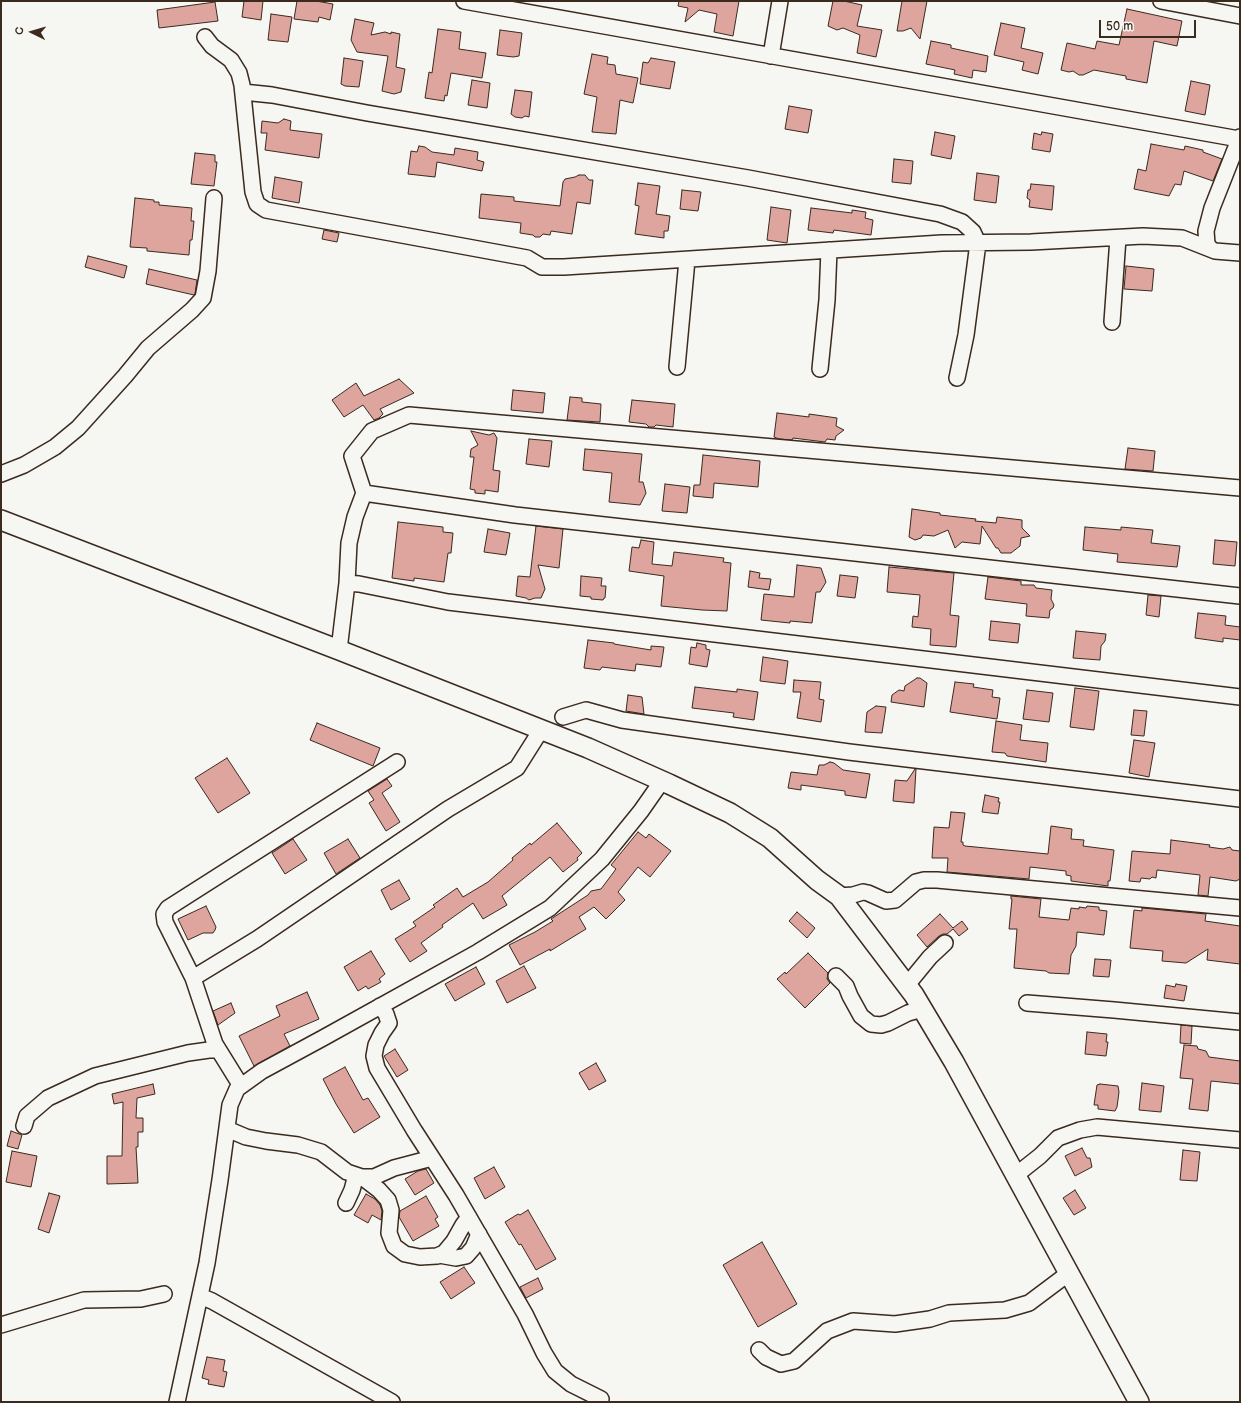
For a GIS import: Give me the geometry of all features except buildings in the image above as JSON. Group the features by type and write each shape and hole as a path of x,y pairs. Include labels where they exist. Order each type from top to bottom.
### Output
{"main road":[{"path":"1,520 588,748 730,813 770,838 839,896 907,985 954,1062 1139,1402"}],"street":[{"path":"464,1 1240,138 1212,208 1206,231 1207,244 1210,248"},
{"path":"771,56 780,1"},
{"path":"1161,1 1240,16"},
{"path":"205,37 212,46 231,60 239,73 243,92 253,192 257,204 266,210 527,258 542,266 564,268 942,243 1030,242 1143,236 1182,238 1197,236 1206,231"},
{"path":"243,92 272,95 367,113 748,178 940,214 962,222 972,232 978,243 966,335 957,378"},
{"path":"1,474 24,465 55,447 78,428 148,348 192,310 203,298 208,271 214,198"},
{"path":"1112,322 1118,238"},
{"path":"1182,238 1215,250 1240,253"},
{"path":"820,369 827,300 829,250"},
{"path":"677,367 687,260"},
{"path":"339,650 347,583 349,542 364,493 352,456 372,432 409,415 1240,488"},
{"path":"364,493 515,515 1240,596"},
{"path":"347,583 448,602 1240,697"},
{"path":"563,718 586,710 622,720 849,752 1240,799"},
{"path":"193,978 257,939 448,809 517,768 541,730"},
{"path":"241,1086 218,1050 208,1025 193,978 165,922 164,914 168,908 398,762"},
{"path":"177,1402 209,1248 230,1105 237,1089 262,1071 478,952 550,908 602,859 641,811 662,781"},
{"path":"839,896 853,895 862,892 886,901 895,900 916,882 924,880 937,880 1240,908"},
{"path":"907,985 930,957 945,943"},
{"path":"836,976 846,986 861,1016 871,1024 880,1026 908,1013 922,1009"},
{"path":"1027,1003 1240,1022"},
{"path":"380,1006 386,1014 389,1023 376,1045 374,1056 376,1068 469,1217 525,1314 544,1353 555,1371 571,1384 602,1401"},
{"path":"24,1126 27,1116 48,1098 94,1076 188,1053 218,1050"},
{"path":"1016,1175 1040,1156 1058,1138 1080,1130 1097,1127 1240,1140"},
{"path":"227,1129 246,1137 298,1145 321,1152 347,1172 359,1176 374,1177 394,1168 432,1158"},
{"path":"346,1203 359,1176"},
{"path":"359,1176 379,1190 388,1200 391,1210 389,1233 394,1246 405,1254 420,1257 439,1255 456,1258 466,1256 473,1248 479,1234"},
{"path":"439,1255 444,1253 454,1241 469,1217"},
{"path":"759,1350 766,1357 781,1364 794,1361 827,1331 853,1321 895,1324 949,1313 1005,1310 1029,1303 1069,1273"},
{"path":"1,1325 84,1300 141,1299 164,1294"},
{"path":"200,1296 212,1301 392,1402"}]}
